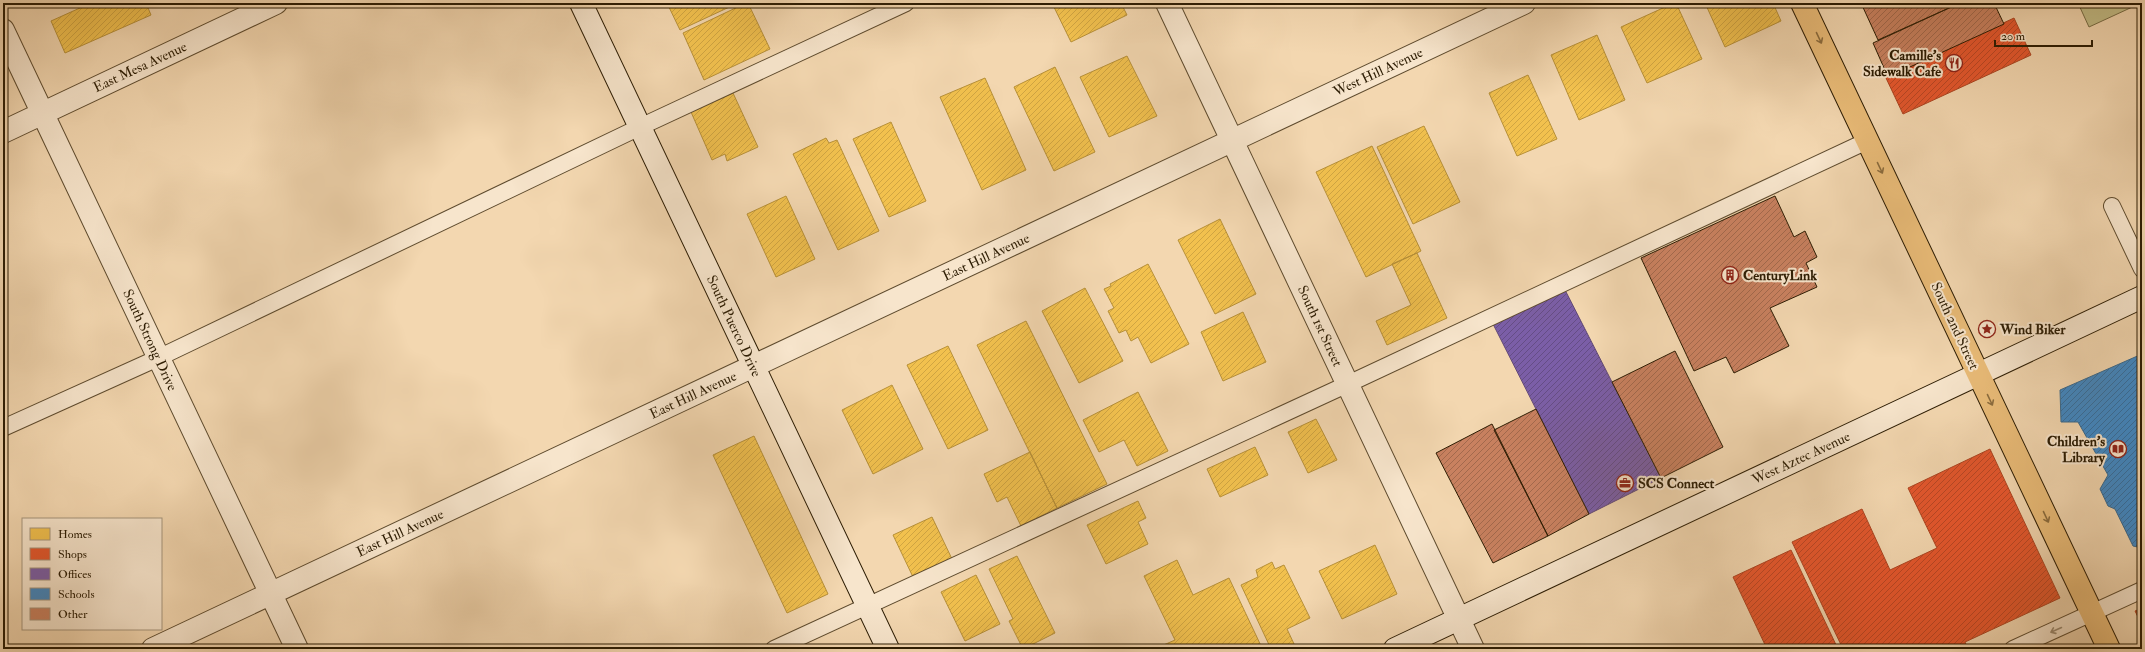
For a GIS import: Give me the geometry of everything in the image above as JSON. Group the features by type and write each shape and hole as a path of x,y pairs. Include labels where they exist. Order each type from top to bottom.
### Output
{"main road":[{"name":"South 2nd Street","path":"1802,3 2109,649"}],"street":[{"name":"East Mesa Avenue","path":"3,132 276,3"},
{"name":"South Puerco Drive","path":"581,3 888,649"},
{"name":"South 1st Street","path":"1167,3 1474,649"},
{"name":"West Hill Avenue","path":"1232,141 1524,3"},
{"name":"South Strong Drive","path":"3,30 297,649"},
{"name":"East Hill Avenue","path":"153,649 1232,141"},
{"name":"West Aztec Avenue","path":"1395,649 2142,297"}],"lane":[{"path":"3,428 158,358 640,127 906,3"},
{"path":"774,649 1348,384 1867,141"},
{"path":"2112,206 2142,270"},
{"path":"2013,649 2142,590"}],"shaded area":[{"path":"2078,3 2141,3 2089,27"}],"building: Homes":[{"path":"91,3 146,3 151,15 65,53 51,21"},
{"path":"667,3 738,3 680,30"},
{"path":"748,3 770,49 704,80 683,33"},
{"path":"1052,3 1121,3 1127,15 1071,42"},
{"path":"1676,3 1702,59 1647,83 1621,27"},
{"path":"1705,3 1773,3 1781,21 1725,47"},
{"path":"1597,35 1625,100 1579,120 1551,55"},
{"path":"1127,56 1157,116 1109,137 1080,77"},
{"path":"1055,67 1095,152 1054,171 1014,87"},
{"path":"1528,75 1557,139 1517,156 1489,93"},
{"path":"985,78 1026,170 982,190 940,97"},
{"path":"733,93 758,147 727,161 725,154 712,160 691,112"},
{"path":"891,122 926,201 889,217 853,139"},
{"path":"1424,126 1460,202 1413,224 1377,147"},
{"path":"826,138 829,143 837,140 879,231 838,250 793,154"},
{"path":"1372,146 1421,251 1366,277 1316,172"},
{"path":"786,196 815,259 776,277 747,214"},
{"path":"1220,219 1256,294 1215,314 1178,240"},
{"path":"1417,253 1447,318 1387,345 1376,321 1411,305 1392,264"},
{"path":"1148,264 1189,344 1151,363 1138,337 1131,341 1126,330 1119,333 1108,311 1114,308 1104,289 1111,286 1110,284"},
{"path":"1085,288 1123,361 1079,383 1042,311"},
{"path":"1243,312 1266,362 1223,381 1201,332"},
{"path":"1026,321 1107,484 1057,508 977,345"},
{"path":"948,346 988,430 948,449 907,365"},
{"path":"892,385 923,449 873,474 842,410"},
{"path":"1138,392 1168,451 1137,466 1124,440 1099,452 1083,420"},
{"path":"1316,419 1337,460 1308,473 1288,432"},
{"path":"754,436 828,594 787,613 713,455"},
{"path":"1255,447 1268,475 1220,497 1207,469"},
{"path":"1030,452 1057,508 1021,526 1007,497 997,502 984,474"},
{"path":"1138,501 1146,518 1138,522 1148,544 1106,564 1087,525"},
{"path":"932,517 952,559 913,577 893,535"},
{"path":"1375,545 1397,594 1342,619 1319,571"},
{"path":"1017,556 1055,633 1023,649 1009,621 1013,619 989,569"},
{"path":"1177,560 1193,595 1229,578 1262,648 1159,649 1159,647 1175,640 1144,576"},
{"path":"1272,562 1275,569 1284,565 1310,618 1287,629 1295,646 1288,649 1271,649 1241,585 1258,577 1256,570"},
{"path":"976,575 1000,624 965,641 941,592"}],"building: Shops":[{"path":"2014,18 2031,55 1903,114 1886,78"},
{"path":"1990,449 2060,598 1965,642 1968,649 1843,649 1792,542 1862,509 1890,570 1937,548 1908,488"},
{"path":"1791,550 1838,649 1767,649 1733,577"},
{"path":"2142,608 2142,625 2135,611"}],"building: Offices":[{"path":"1563,286 1661,478 1589,514 1492,322"}],"building: Schools":[{"name":"Children's Library","path":"2142,354 2142,548 2133,546 2115,509 2108,506 2100,489 2108,475 2078,422 2061,422 2060,390"}],"building: Other":[{"path":"1861,3 1960,3 1878,40"},
{"path":"1960,3 1994,3 2004,24 1888,77 1873,43"},
{"name":"CenturyLink","path":"1775,196 1794,237 1805,231 1817,257 1806,263 1817,287 1770,308 1789,346 1734,373 1726,357 1694,371 1641,258"},
{"path":"1675,351 1723,447 1661,478 1612,382"},
{"path":"1536,409 1589,514 1548,536 1494,430"},
{"path":"1492,424 1548,536 1493,563 1436,453"}],"place":[{"name":"Camille's Sidewalk Cafe","path":"1954,63"},
{"name":"CenturyLink","path":"1730,275"},
{"name":"Wind Biker","path":"1987,329"},
{"name":"Children's Library","path":"2118,449"},
{"name":"SCS Connect","path":"1625,483"}]}
